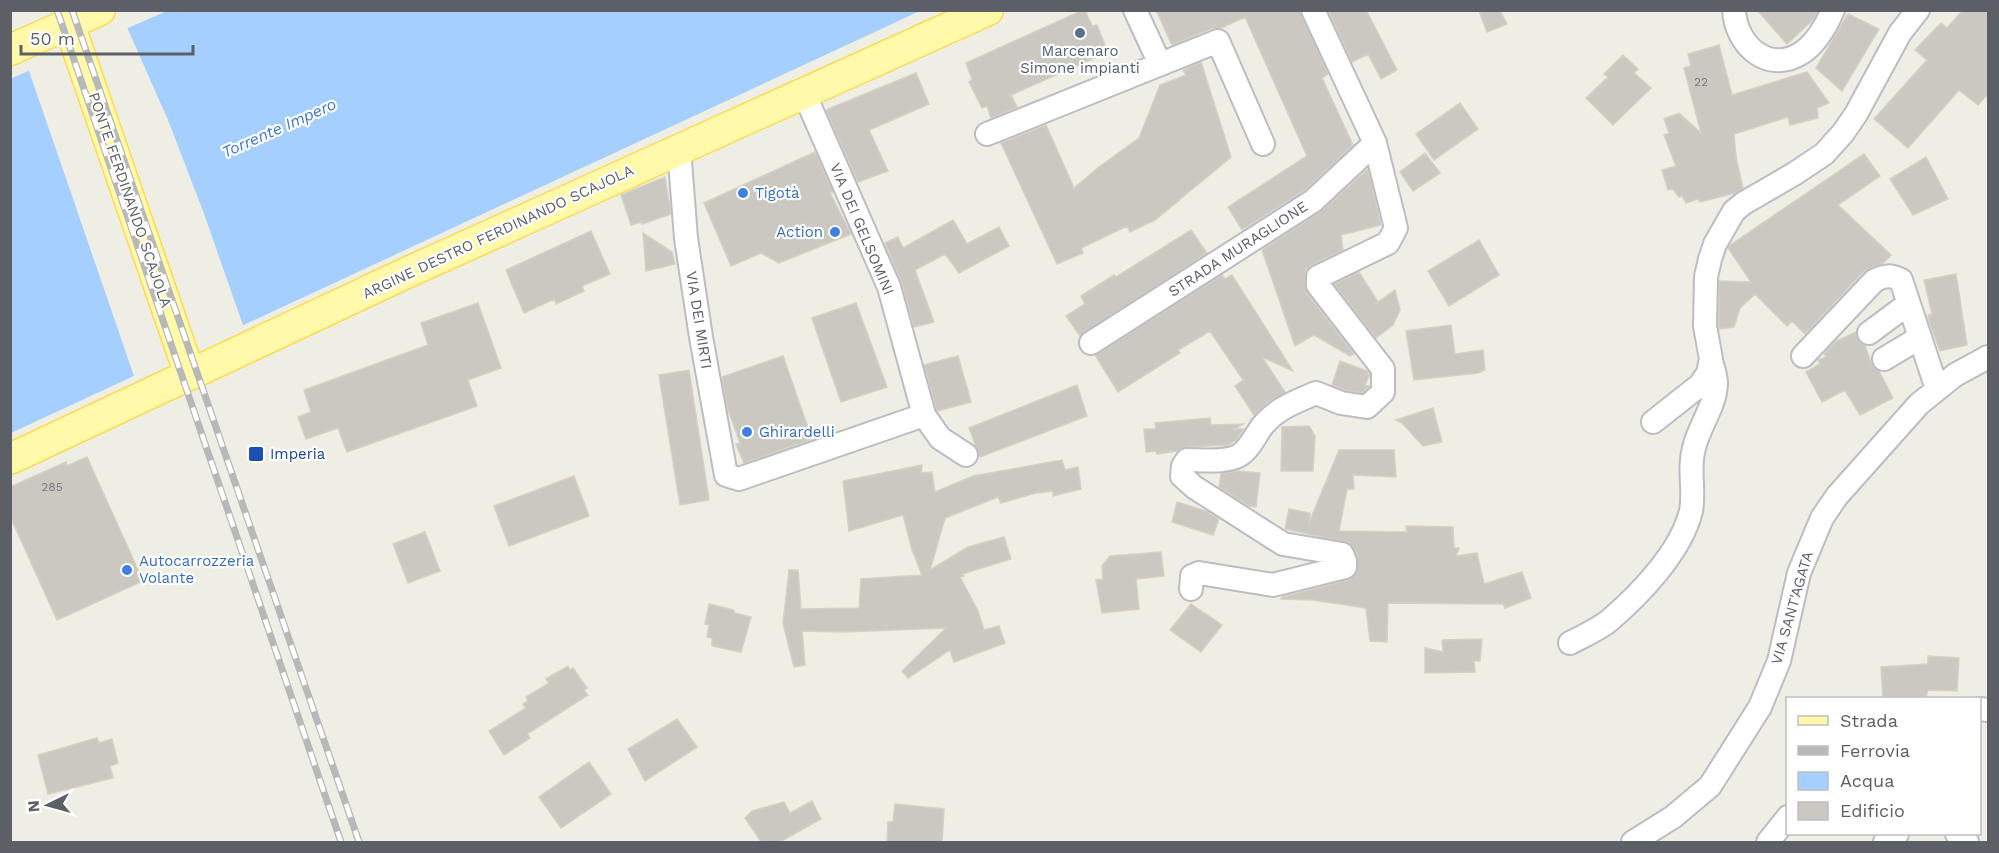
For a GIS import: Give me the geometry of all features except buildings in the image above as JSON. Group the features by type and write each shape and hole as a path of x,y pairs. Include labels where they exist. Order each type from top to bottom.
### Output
{"main road":[{"path":"10,50 100,10"},
{"name":"ARGINE DESTRO FERDINANDO SCAJOLA","path":"10,459 404,274 988,10"},
{"name":"PONTE FERDINANDO SCAJOLA","path":"69,24 190,375"}],"street":[{"path":"1135,10 1160,64"},
{"path":"1191,589 1192,576 1199,573 1274,585 1345,567 1342,554 1282,544 1261,531 1194,487 1182,476 1183,466 1187,460 1219,460 1238,456 1264,424 1281,408 1316,393 1341,403 1367,407 1383,392 1383,369 1318,285 1318,277 1388,243 1396,228 1375,143 1313,10"},
{"path":"1734,10 1737,27 1747,45 1762,57 1773,59 1796,56 1804,52 1820,34 1833,10"},
{"path":"1570,643 1609,621 1645,585 1670,555 1683,532 1692,503 1691,464 1694,446 1715,393 1716,381 1705,326 1706,277 1716,244 1734,211 1824,154 1844,133 1900,33 1918,10"},
{"path":"987,134 1218,41 1263,144"},
{"name":"VIA DEI GELSOMINI","path":"804,93 889,287 924,415 940,438 966,455"},
{"name":"STRADA MURAGLIONE","path":"1091,343 1313,201 1332,186 1375,143"},
{"name":"VIA DEI MIRTI","path":"679,149 686,238 726,475 739,479 924,415"},
{"path":"1803,356 1880,278 1893,276 1901,280 1937,389"},
{"path":"1869,333 1908,304"},
{"path":"1884,359 1919,338"},
{"name":"VIA SANT'AGATA","path":"1633,843 1673,817 1710,786 1760,707 1779,661 1799,573 1822,518 1837,496 1920,404 1955,375 1989,357"},
{"path":"1653,422 1700,385 1708,373 1711,359"},
{"path":"1768,843 1786,820"}],"water":[{"name":"Torrente Impero","path":"167,11 920,11 11,433 10,79"}],"pier":[{"path":"126,25 168,120 244,328 135,379 28,68"}],"railway":[{"path":"57,10 341,842"},
{"path":"72,10 359,842"}],"place":[{"name":"Marcenaro Simone impianti","path":"1080,33"},
{"name":"Tigotà","path":"743,193"},
{"name":"Action","path":"835,232"},
{"name":"Ghirardelli","path":"747,432"},
{"name":"Imperia","path":"256,454"},
{"name":"Autocarrozzeria Volante","path":"127,570"}]}
